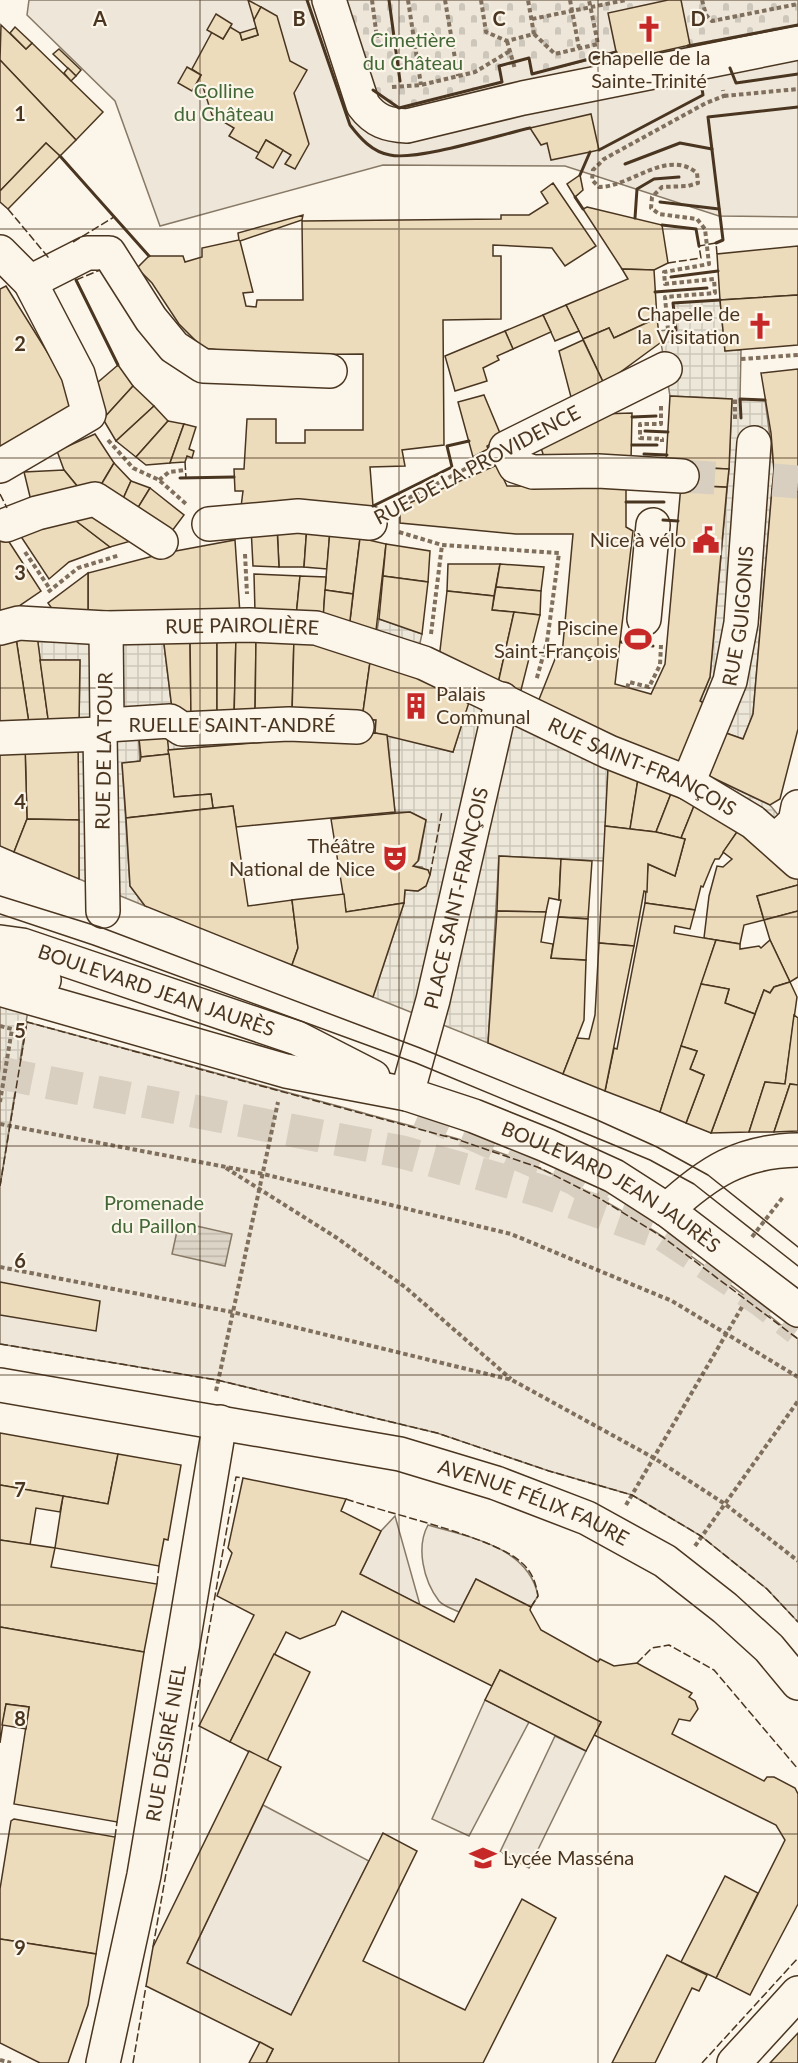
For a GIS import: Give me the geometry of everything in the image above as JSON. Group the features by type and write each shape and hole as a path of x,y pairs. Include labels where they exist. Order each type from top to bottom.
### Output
{"street":[{"path":"329,0 363,105 372,117 392,125 407,126 557,91 798,43"},
{"path":"30,282 87,253 109,253 151,319 174,347 203,366 330,371"},
{"path":"0,466 89,414 78,374 30,282 2,259"},
{"name":"RUE DE LA PROVIDENCE","path":"506,448 663,385"},
{"name":"RUE GUIGONIS","path":"688,783 730,681 741,623 754,443"},
{"path":"506,448 515,466 533,472 598,471 682,476"},
{"path":"6,525 37,513 95,499 161,542"},
{"name":"RUE DE LA PROVIDENCE","path":"208,524 245,533 298,516 370,523"},
{"path":"644,619 653,525"},
{"name":"RUE PAIROLIÈRE","path":"9,626 106,628 249,625 316,628 424,663 489,692"},
{"name":"RUE DE LA TOUR","path":"103,911 106,628"},
{"name":"RUE SAINT-FRANÇOIS","path":"489,692 609,752 688,783 753,822 787,851"},
{"name":"PLACE SAINT-FRANÇOIS","path":"407,1094 433,1000 489,692"},
{"name":"RUELLE SAINT-ANDRÉ","path":"0,738 104,730 170,721 182,729 290,724 357,727"},
{"path":"787,851 798,807"},
{"name":"BOULEVARD JEAN JAURÈS","path":"0,942 22,945 297,1038 407,1094 546,1145 614,1176 667,1210 798,1311"},
{"path":"0,956 44,980 82,995 279,1052"},
{"path":"0,969 44,980"},
{"name":"BOULEVARD JEAN JAURÈS","path":"0,989 286,1071 407,1094"},
{"path":"667,1210 694,1184 728,1164 771,1150 798,1150"},
{"name":"AVENUE FÉLIX FAURE","path":"0,1385 400,1454 496,1484 587,1518 665,1561 725,1608 769,1648 798,1683"},
{"name":"RUE DÉSIRÉ NIEL","path":"103,2063 144,1875 220,1422"},
{"path":"734,2063 798,1993"}],"path":[{"path":"408,0 420,85"},
{"path":"445,0 458,76"},
{"path":"481,0 486,32 507,41 534,34"},
{"path":"528,0 534,34 555,54 598,44 589,0"},
{"path":"570,0 579,48"},
{"path":"532,19 626,0"},
{"path":"702,0 706,15 712,21 798,4"},
{"path":"384,88 420,85 475,72 510,51"},
{"path":"724,96 798,89"},
{"path":"668,330 665,297 715,294 714,279 665,284 664,272 709,264 705,229 697,219 659,214 651,208 652,197 662,187 688,186 698,183 697,173 685,166 660,166 611,187 599,187 592,180 593,170 604,159 706,103"},
{"path":"741,359 798,355"},
{"path":"662,450 663,439 640,438 640,424 661,424 663,385"},
{"path":"89,414 133,468 159,480 208,524"},
{"name":"RUE DE LA PROVIDENCE","path":"370,523 399,502 506,448"},
{"path":"159,480 169,472 185,470"},
{"path":"370,523 442,545 559,553 548,642 535,683"},
{"path":"245,533 249,625"},
{"path":"9,626 78,568 161,542"},
{"path":"424,663 436,609 442,545"},
{"path":"30,560 50,590"},
{"path":"627,688 629,682 649,687"},
{"path":"0,1026 12,1029 0,1102"},
{"path":"217,1380 279,1100"},
{"path":"0,1124 263,1174 511,1234 672,1301 728,1332 798,1377"},
{"path":"222,1166 337,1238 405,1287 512,1380 654,1458 725,1504 798,1561"},
{"path":"733,1261 783,1197"},
{"path":"0,1267 232,1312 512,1380"},
{"path":"623,1511 747,1298"},
{"path":"692,1551 798,1401"},
{"path":"0,2060 11,2063"}],"green space":[{"name":"Colline du Château","path":"29,0 798,0 798,217 719,216 565,166 383,165 160,226 115,101 27,15"},
{"name":"Cimetière du Château","path":"340,0 798,0 798,25 618,61 616,53 532,74 529,58 499,66 502,82 399,108 371,88"},
{"name":"Promenade du Paillon","path":"27,1022 429,1131 519,1160 576,1185 643,1224 738,1291 798,1339 798,1622 767,1589 701,1536 632,1495 549,1471 437,1433 217,1380 0,1344 0,1186"},
{"path":"395,1516 420,1605 360,1574 381,1531"},
{"path":"428,1525 478,1540 510,1555 523,1566 532,1579 538,1596 531,1607 476,1579 459,1612 441,1603 433,1593 423,1563 422,1543"},
{"path":"485,1700 529,1722 469,1836 432,1819"},
{"path":"555,1736 586,1751 529,1868 500,1852"},
{"path":"263,1805 369,1861 291,2015 187,1963"}],"shaded area":[{"path":"720,300 725,351 741,350 740,399 765,400 774,467 753,714 743,739 726,733 709,776 770,805 798,839 798,879 722,815 672,791 608,769 604,861 499,856 488,1043 373,997 404,903 405,890 418,891 426,886 429,875 422,867 413,866 419,860 426,820 410,812 395,812 387,735 453,752 471,693 371,655 321,640 163,636 173,717 191,720 292,714 376,720 375,733 168,750 166,725 138,729 140,761 122,764 130,886 145,906 79,879 78,744 0,744 0,733 79,725 80,660 40,660 37,635 0,640 0,620 55,613 255,612 323,620 375,639 379,619 422,634 418,652 439,659 536,707 684,764 707,705 700,701 710,677 729,469 732,399 670,396 659,331 676,329 673,303"},
{"path":"0,1003 28,1010 0,1186"},
{"path":"179,1222 232,1234 225,1266 172,1254"}],"building":[{"path":"248,0 261,7 254,20"},
{"name":"Chapelle de la Sainte-Trinité","path":"668,0 681,0 690,45 618,61 608,13"},
{"path":"261,7 277,16 290,61 307,70 294,93 309,144 295,169 285,164 291,155 266,140 259,153 229,136 234,128 212,115 203,87 197,83 201,75 192,69 212,32 223,39 230,27 240,33 242,40 258,35 254,20"},
{"path":"216,14 232,24 223,39 207,30"},
{"path":"1,25 26,49 32,43 103,112 76,140 0,60"},
{"path":"15,27 32,43 26,49 10,33"},
{"path":"256,28 258,35 242,40 240,33"},
{"path":"59,49 81,70 76,76 53,54"},
{"path":"0,60 76,140 60,156 46,143 0,191"},
{"path":"187,67 201,75 192,91 178,83"},
{"path":"68,68 76,76 71,81 64,73"},
{"path":"591,114 599,150 551,160 547,143 541,145 530,128"},
{"path":"266,140 283,150 273,168 256,158"},
{"path":"46,143 60,156 8,209 0,202 0,191"},
{"path":"580,175 583,190 575,197 567,184"},
{"path":"553,183 596,246 565,266 552,248 493,245 493,256 501,256 501,319 443,320 444,445 402,450 405,466 370,467 373,506 241,507 243,491 235,491 234,469 244,469 247,419 276,419 276,443 305,443 305,430 363,430 363,354 257,355 203,348 179,324 152,283 137,268 149,256 183,256 185,262 202,257 202,248 239,240 238,233 303,215 302,220 240,241 253,292 243,293 246,306 256,307 257,300 303,300 302,221 501,219 501,215 529,215 548,203 541,192"},
{"path":"587,207 662,225 668,263 654,270 622,269 583,209"},
{"path":"798,246 798,295 720,300 717,254"},
{"path":"622,269 654,270 657,318 614,338 609,328 583,339 566,305 628,279"},
{"path":"6,286 76,398 66,411 0,455 0,289"},
{"name":"Chapelle de la Visitation","path":"798,295 798,345 725,351 720,300"},
{"path":"566,305 579,331 555,341 543,315"},
{"path":"543,315 551,332 513,349 505,331"},
{"path":"657,318 660,343 604,384 583,339 609,328 614,338"},
{"path":"505,331 513,349 497,356 499,360 483,368 487,381 455,391 445,356"},
{"path":"583,340 604,384 572,401 559,351"},
{"path":"118,365 133,386 103,419 90,389"},
{"path":"798,369 798,472 774,471 771,433 761,373"},
{"path":"133,386 154,406 116,441 103,419"},
{"path":"484,395 502,438 473,457 458,402"},
{"path":"670,396 732,399 729,469 683,467 666,462"},
{"path":"154,406 168,421 136,457 116,441"},
{"path":"632,413 631,461 545,460 540,445 601,414"},
{"path":"168,421 184,424 170,463 146,465 136,457"},
{"path":"184,424 196,427 189,449 194,451 192,458 187,456 185,462 170,463"},
{"path":"95,434 114,463 95,495 87,498 64,470 57,451"},
{"path":"114,463 131,481 118,510 95,495"},
{"path":"497,465 507,486 626,487 626,527 633,531 615,684 651,694 665,664 681,485 727,487 710,677 700,701 707,705 684,765 536,707 557,654 562,655 573,534 516,534 400,523 400,507"},
{"path":"683,467 729,469 727,487 681,485"},
{"path":"64,470 87,498 33,509 24,472"},
{"path":"774,471 798,472 798,492 772,489"},
{"path":"131,481 150,488 131,519 118,510"},
{"path":"150,488 184,515 169,535 131,519"},
{"path":"772,489 798,492 798,729 780,799 770,805 709,776 726,733 743,739 753,714"},
{"path":"63,511 110,547 69,562 49,579 18,532"},
{"path":"63,511 116,520 138,539 110,547"},
{"path":"307,525 304,567 279,567 277,526"},
{"path":"307,525 330,530 327,569 304,567"},
{"path":"277,526 279,567 253,566 251,527"},
{"path":"0,528 41,591 0,619"},
{"path":"330,530 360,538 353,594 325,590"},
{"path":"360,538 386,544 375,639 349,629"},
{"path":"235,540 240,614 88,614 88,573 165,553"},
{"path":"386,544 430,551 428,582 383,576"},
{"path":"448,564 500,564 494,596 447,591"},
{"path":"500,564 544,567 541,591 496,587"},
{"path":"88,573 88,614 55,613 48,603"},
{"path":"254,574 300,576 296,617 255,612"},
{"path":"300,576 326,577 323,620 296,617"},
{"path":"383,576 428,582 422,634 379,619"},
{"path":"496,587 541,591 540,615 492,610"},
{"path":"325,590 353,594 349,629 323,620"},
{"path":"447,591 494,596 492,610 514,612 497,688 439,659"},
{"path":"514,612 540,615 519,698 497,688"},
{"path":"37,635 49,726 30,730 16,638"},
{"path":"163,636 190,636 191,720 173,717"},
{"path":"190,636 217,636 217,719 191,720"},
{"path":"217,636 236,636 234,718 217,719"},
{"path":"236,636 256,637 255,716 234,718"},
{"path":"256,637 294,637 292,714 255,716"},
{"path":"294,637 371,655 362,719 292,714"},
{"path":"16,638 30,730 0,733 0,639"},
{"name":"Palais Communal","path":"371,655 472,693 453,752 375,733 376,720 362,719"},
{"path":"40,660 80,660 79,725 49,726"},
{"path":"166,725 169,754 141,757 138,729"},
{"path":"375,733 387,735 395,812 236,827 233,806 213,808 211,794 174,797 168,750"},
{"path":"78,743 79,820 27,819 25,744"},
{"path":"0,744 25,744 27,819 14,852 0,846"},
{"path":"169,754 174,797 211,794 213,808 126,818 122,763 140,761 141,757"},
{"path":"608,768 638,779 630,829 605,826"},
{"path":"638,779 672,791 656,832 630,829"},
{"path":"672,791 696,801 681,838 656,832"},
{"path":"696,801 739,829 719,859 715,859 703,887 701,886 695,910 645,903 648,864 675,876 685,839 681,838"},
{"path":"233,806 248,906 292,900 298,948 292,965 145,906 130,886 126,818"},
{"path":"410,812 426,820 418,861 413,866 428,870 430,875 426,886 418,891 405,890 404,903 346,912 331,819"},
{"path":"27,819 79,820 79,879 14,852"},
{"path":"605,826 656,832 685,839 675,876 648,864 647,892 644,891 634,946 599,943"},
{"path":"739,829 798,879 798,885 757,896 764,920 744,925 740,944 704,938 709,896 717,866 723,867 732,859 723,852"},
{"path":"499,856 561,859 559,900 549,898 546,912 497,911"},
{"path":"561,859 592,861 588,919 558,917 561,900 559,900"},
{"path":"798,885 798,911 764,920 757,896"},
{"path":"344,894 346,912 404,903 373,997 292,965 298,948 292,900"},
{"path":"645,903 695,910 690,929 675,926 674,933 716,940 660,1112 605,1091 614,1048 617,1049"},
{"path":"497,911 546,912 541,942 553,944 551,958 586,960 584,1020 563,1074 488,1043"},
{"path":"798,911 798,977 790,982 770,940 764,920"},
{"path":"558,917 588,919 586,960 551,958"},
{"path":"716,940 740,944 740,949 759,946 761,948 770,940 790,982 774,987 770,993 764,990 755,1014 725,1003 729,989 701,984"},
{"path":"599,943 634,946 605,1091 563,1074 577,1038 589,1039 595,1015"},
{"path":"790,982 797,997 785,1084 765,1082 749,1132 711,1133 764,990 770,993 774,987"},
{"path":"701,984 729,989 725,1003 755,1014 711,1133 686,1123 704,1075 690,1069 697,1051 681,1046"},
{"path":"794,1015 798,1018 798,1085 790,1084 774,1132 749,1132 765,1082 785,1084"},
{"path":"681,1046 697,1051 690,1069 704,1075 686,1123 660,1112"},
{"path":"790,1084 798,1085 798,1131 774,1132"},
{"path":"0,1282 100,1301 96,1331 0,1315"},
{"path":"0,1433 118,1454 108,1504 0,1485"},
{"path":"118,1454 181,1465 168,1540 164,1539 159,1566 55,1548 63,1496 108,1504"},
{"path":"243,1478 346,1499 341,1511 381,1531 360,1574 454,1622 476,1579 531,1607 530,1610 541,1630 598,1662 600,1659 614,1666 637,1663 692,1693 689,1697 695,1701 698,1709 690,1721 679,1719 672,1734 764,1781 767,1777 774,1777 795,1788 798,1794 798,1904 750,1995 716,1978 785,1840 776,1825 594,1735 601,1722 500,1670 492,1686 342,1611 335,1625 300,1639 286,1632 230,1742 199,1726 254,1615 217,1596 232,1553 228,1548"},
{"path":"0,1485 63,1496 60,1512 36,1508 30,1545 0,1540"},
{"path":"0,1540 55,1548 51,1567 157,1584 144,1652 0,1627"},
{"path":"0,1627 144,1652 117,1822 14,1804 29,1707 6,1704 0,1743"},
{"path":"274,1654 310,1672 267,1761 230,1742"},
{"path":"500,1670 601,1722 586,1751 485,1700"},
{"path":"6,1704 29,1707 26,1729 2,1725"},
{"path":"249,1751 281,1767 187,1963 291,2015 383,1833 417,1851 363,1961 465,2010 522,1899 556,1918 483,2063 266,2063 273,2049 146,1986 153,1947"},
{"path":"14,1819 115,1837 96,1954 0,1939 0,1889 11,1821"},
{"path":"725,1876 758,1893 716,1978 681,1962"},
{"path":"0,1939 96,1954 88,2005 68,2063 40,2063 0,2043"},
{"path":"667,1955 707,1975 699,1991 692,1988 655,2063 612,2063"},
{"path":"798,2033 798,2063 770,2063"},
{"path":"260,2042 273,2049 266,2063 249,2063"}],"tunnel":[{"path":"682,476 728,479"},
{"path":"773,480 798,482"},
{"path":"0,1073 402,1152 541,1191 664,1235 761,1300 798,1329"},
{"path":"420,1111 575,1179 606,1199"}],"tram line":[{"path":"0,896 100,927 420,1048 595,1119 657,1147 708,1175 798,1247"},
{"path":"0,914 93,945 416,1063 650,1160 694,1184 798,1266"}],"fence":[{"path":"8,209 48,257 50,256"},
{"path":"73,242 114,217"},
{"path":"668,263 701,258 699,246 716,243 717,254"},
{"path":"76,280 100,270"},
{"path":"185,462 186,478"},
{"path":"0,494 7,508"},
{"path":"430,875 442,811"},
{"path":"0,1186 27,1022 459,1140 540,1168 599,1198 664,1238 798,1339"},
{"path":"0,1344 217,1380 437,1433 549,1471 632,1495 701,1536 767,1589 798,1622"},
{"path":"153,1947 236,1477 243,1478"},
{"path":"346,1499 439,1526 508,1553 522,1563 533,1578 538,1596 531,1607"},
{"path":"157,1584 159,1566"},
{"path":"637,1663 652,1648 669,1645 714,1670 798,1769"},
{"path":"115,1837 117,1822"},
{"path":"702,2063 798,1958"},
{"path":"133,2063 146,1986"}],"wall":[{"path":"307,0 350,125 372,148 390,155 419,154 530,128"},
{"path":"389,0 400,81"},
{"path":"688,46 798,25"},
{"path":"373,90 399,108 502,82 499,66 529,58 532,74 616,52 617,55"},
{"path":"730,68 736,83 798,74"},
{"path":"599,150 703,95 701,82"},
{"path":"716,243 723,240 708,117 798,107"},
{"path":"625,164 680,143 712,149"},
{"path":"580,175 590,152"},
{"path":"60,156 149,256"},
{"path":"635,218 637,189 654,179 679,177"},
{"path":"575,197 583,209"},
{"path":"660,202 719,209"},
{"path":"662,225 696,229 699,246"},
{"path":"671,277 718,271"},
{"path":"76,280 118,365"},
{"path":"655,292 707,288"},
{"path":"676,330 673,303 720,300"},
{"path":"741,418 740,399 765,400"},
{"path":"632,417 656,416"},
{"path":"645,431 668,432"},
{"path":"373,506 452,467 447,446 469,441"},
{"path":"632,445 657,445"},
{"path":"644,454 667,455"},
{"path":"180,478 234,477"},
{"path":"626,502 664,502"},
{"path":"663,520 678,521"},
{"path":"621,642 653,646"}],"place":[{"name":"Chapelle de la Sainte-Trinité","path":"649,29"},
{"name":"Chapelle de la Visitation","path":"760,326"},
{"name":"Nice à vélo","path":"706,540"},
{"name":"Piscine Saint-François","path":"638,639"},
{"name":"Palais Communal","path":"416,706"},
{"name":"Théâtre National de Nice","path":"395,858"},
{"name":"Lycée Masséna","path":"483,1858"}]}
